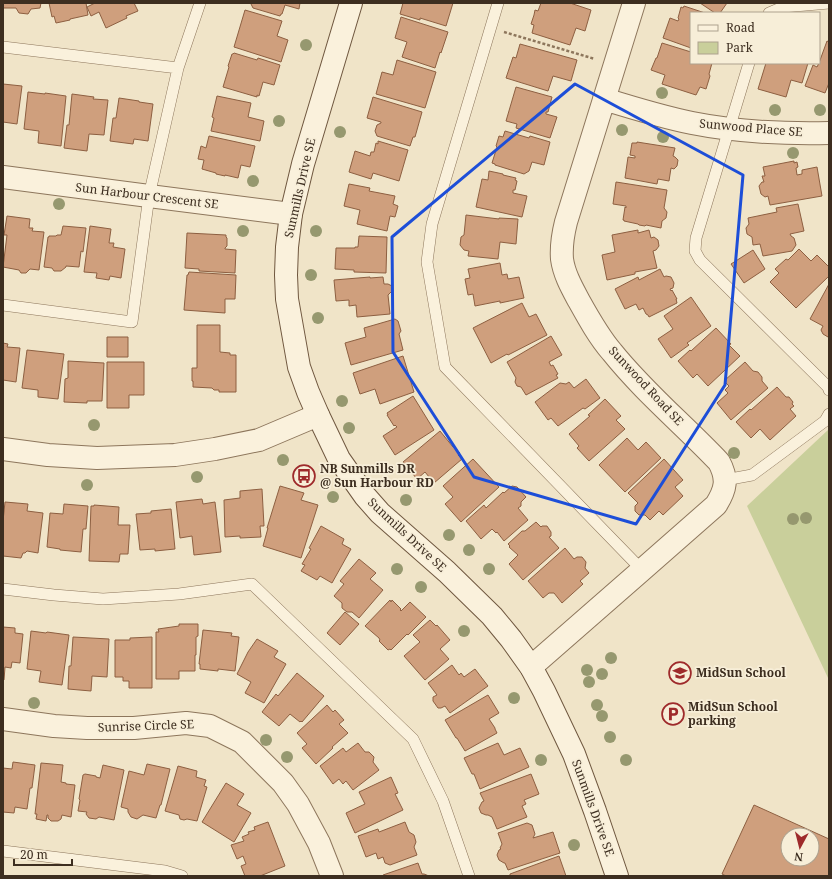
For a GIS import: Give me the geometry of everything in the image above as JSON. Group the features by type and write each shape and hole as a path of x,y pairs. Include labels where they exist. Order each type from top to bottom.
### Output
{"street":[{"name":"Sunmills Drive SE","path":"351,3 303,164 292,214 287,247 287,299 299,367 318,415 340,459 365,496 380,513 447,572 492,616 531,667 574,754 617,876"},
{"name":"Sunwood Road SE","path":"634,3 566,222 562,245 562,259 571,286 591,323 611,352 631,375 719,462 725,480"},
{"name":"Sunwood Place SE","path":"604,99 658,115 730,129 793,134 829,133"},
{"name":"Sun Harbour Crescent SE","path":"3,177 292,214"},
{"path":"3,449 48,456 97,458 176,455 259,440 318,415"},
{"path":"531,667 716,505 724,489 725,480"},
{"name":"Sunrise Circle SE","path":"3,719 54,726 87,728 134,728 186,723 210,726 242,742 283,783 298,804 319,843 332,876"}],"lane":[{"path":"3,305 132,322 149,196 178,68 200,3"},
{"path":"498,3 432,224 427,262 445,367 642,570"},
{"path":"771,12 783,7 829,4"},
{"path":"3,46 178,68"},
{"path":"750,64 696,238 695,251 700,260 828,387 829,390"},
{"path":"725,480 752,476 825,421 829,414"},
{"path":"3,589 103,599 179,594 252,584 413,739 443,801 469,876"},
{"path":"3,850 165,871 182,876"}],"path":[{"path":"490,28 614,65"}],"highlighted area":[{"path":"575,84 743,175 725,385 636,524 474,477 393,352 392,237"}],"green space":[{"path":"829,429 829,680 747,506"}],"building":[{"path":"3,3 41,3 40,8 31,9 28,14 19,13 16,8 3,8"},
{"path":"49,3 86,3 88,15 56,23 54,16 52,17"},
{"path":"95,3 134,3 138,11 126,16 127,18 106,28 99,12 91,16 87,7"},
{"path":"251,3 300,3 299,9 285,5 280,16 253,8"},
{"path":"403,3 453,3 446,26 400,14"},
{"path":"541,3 570,3 591,10 585,31 576,28 570,45 532,33 534,25 531,24 535,10 538,11"},
{"path":"700,3 727,3 721,12 714,12"},
{"path":"684,6 702,12 690,12 690,48 663,38 670,18 678,21 681,7 683,8"},
{"path":"245,10 282,21 277,36 288,40 281,62 234,47"},
{"path":"401,17 448,32 435,68 402,57 407,42 395,38"},
{"path":"827,41 829,42 829,83 825,93 805,86 813,65 817,67 820,64"},
{"path":"662,43 690,52 690,64 712,64 706,89 700,87 696,95 662,84 665,75 651,70"},
{"path":"520,44 577,60 571,81 553,76 548,91 506,78 513,57 516,58"},
{"path":"234,53 257,60 258,58 280,65 274,85 263,82 259,96 257,95 257,97 223,87 229,67 228,66 232,54"},
{"path":"397,60 436,72 425,108 376,94 382,72 393,75"},
{"path":"766,64 808,64 802,83 791,80 786,97 758,89"},
{"path":"3,84 22,86 17,124 3,122"},
{"path":"516,87 552,97 548,112 546,112 546,114 557,117 550,138 516,128 517,124 506,121"},
{"path":"28,92 66,96 61,146 38,143 39,131 24,129"},
{"path":"72,94 94,97 93,99 108,100 104,135 89,134 87,151 64,148 67,125 69,125"},
{"path":"217,96 251,103 248,117 264,121 260,141 211,131 214,118 212,117"},
{"path":"373,97 422,112 415,137 413,137 410,146 377,136 375,131 377,125 381,122 367,118"},
{"path":"119,98 153,104 148,141 134,139 133,144 110,141 113,118 116,118"},
{"path":"505,131 550,142 544,165 532,162 529,171 524,174 492,163 499,136 503,137"},
{"path":"209,136 255,146 250,167 241,165 238,178 216,174 202,169 204,160 198,159 201,146 206,148"},
{"path":"378,141 408,150 399,181 373,173 371,179 349,172 355,151 370,156 371,152 374,152"},
{"path":"637,142 675,148 673,156 678,160 677,166 674,169 671,168 669,181 658,179 657,184 625,178 628,157 635,158 635,156 630,155 632,143"},
{"path":"794,161 794,163 797,162 797,175 802,174 802,170 817,167 822,196 770,205 768,196 765,197 761,194 759,186 762,182 764,182 762,176 765,176 763,167"},
{"path":"489,171 516,178 515,180 517,181 513,193 527,196 522,217 476,207 482,179 488,180"},
{"path":"616,182 667,190 664,208 667,212 666,218 662,221 661,228 639,225 623,220 626,206 613,204"},
{"path":"349,184 370,188 369,191 395,196 393,204 398,206 395,217 390,216 387,231 357,224 360,210 344,206"},
{"path":"798,204 804,231 790,234 794,238 796,245 792,251 763,256 760,244 753,245 752,237 747,234 746,228 749,224 748,218 777,212 776,208"},
{"path":"466,215 499,219 518,219 516,244 500,242 498,259 468,256 469,251 464,250 460,245 461,237 464,235"},
{"path":"7,216 30,219 29,228 33,228 32,231 44,232 39,270 30,269 26,273 21,273 19,270 3,267 7,235 4,235"},
{"path":"63,226 86,228 83,252 81,251 79,267 66,266 61,271 54,271 52,268 44,267 48,237 61,235"},
{"path":"90,226 111,229 109,243 114,243 113,247 125,249 121,278 110,276 109,280 96,278 97,273 84,272"},
{"path":"638,230 638,233 649,230 651,238 654,237 658,240 659,246 653,251 657,268 635,272 635,274 607,280 602,255 615,252 612,235"},
{"path":"187,233 226,235 227,246 225,249 236,250 235,273 199,271 199,269 185,268"},
{"path":"359,236 387,237 386,273 354,272 354,270 335,269 336,248 358,247"},
{"path":"799,249 811,261 817,255 829,267 829,276 796,308 770,282 779,273 775,269 786,259 788,260"},
{"path":"753,250 765,269 744,283 731,264"},
{"path":"500,263 502,275 507,274 508,279 519,277 524,298 475,306 473,294 468,295 465,279 470,278 468,269"},
{"path":"660,269 664,277 671,277 674,283 673,288 670,289 677,299 677,303 649,317 643,308 639,310 636,304 625,309 615,289 638,277 639,280"},
{"path":"189,272 236,275 235,299 225,299 225,313 184,310 187,275"},
{"path":"383,277 384,284 392,286 392,291 388,295 390,314 357,317 356,305 349,306 349,300 336,301 334,280"},
{"path":"829,284 828,337 823,334 821,330 823,326 810,319"},
{"path":"691,297 711,326 687,343 689,345 671,358 658,339 673,329 664,316"},
{"path":"522,303 529,317 536,314 547,335 491,363 473,328"},
{"path":"395,319 398,321 401,331 399,334 403,350 351,365 345,343 366,337 364,328"},
{"path":"197,325 220,325 220,352 236,355 236,392 219,392 219,390 214,390 212,388 193,387 192,368 197,368"},
{"path":"716,328 740,356 708,386 697,374 693,378 678,361"},
{"path":"551,336 562,355 549,362 551,366 553,365 558,374 556,375 558,378 526,395 521,387 517,386 515,382 516,378 507,362"},
{"path":"107,337 128,337 128,357 107,357"},
{"path":"3,343 8,344 7,347 20,348 16,382 3,380"},
{"path":"27,350 64,354 58,399 38,397 38,390 22,388"},
{"path":"403,356 414,392 380,404 375,389 360,394 353,373"},
{"path":"68,361 104,363 102,401 87,401 87,403 64,402 65,379 68,378"},
{"path":"107,362 144,362 144,395 129,395 129,408 107,408"},
{"path":"745,362 753,371 758,372 762,377 762,381 768,388 731,420 717,403 728,393 725,390 729,386 724,381"},
{"path":"586,379 600,398 558,426 551,418 548,420 535,402 560,383 566,384 569,382 574,388"},
{"path":"777,387 793,402 792,404 794,406 790,409 796,416 770,440 760,429 751,438 736,422"},
{"path":"413,396 434,430 395,455 383,436 397,427 395,425 394,426 387,413"},
{"path":"605,399 621,416 616,420 625,429 589,461 577,448 579,446 569,434 590,416 588,415"},
{"path":"440,431 460,453 458,455 462,459 434,483 425,472 417,479 403,462"},
{"path":"627,438 638,450 646,442 661,458 625,492 599,465"},
{"path":"473,459 499,487 461,522 445,504 453,497 443,486"},
{"path":"664,459 683,480 675,487 683,496 663,515 659,511 650,520 645,515 639,515 635,511 635,506 638,503 628,493"},
{"path":"280,486 304,493 301,500 318,505 301,558 263,546"},
{"path":"512,486 517,487 526,497 521,502 521,506 518,508 528,520 504,541 497,532 496,533 492,529 481,539 466,521 484,505 486,508 503,492 504,493"},
{"path":"262,489 264,526 260,526 261,537 225,537 224,500 240,498 240,491"},
{"path":"202,499 203,504 215,502 221,552 194,555 192,536 180,538 176,502"},
{"path":"5,502 28,504 27,511 43,513 38,553 27,551 23,553 21,558 3,556 3,521"},
{"path":"64,504 88,506 86,529 83,529 81,552 47,547 50,513 63,514"},
{"path":"91,506 119,507 118,525 130,525 128,554 120,554 119,562 89,561"},
{"path":"171,509 175,549 155,551 155,549 140,550 136,514"},
{"path":"536,522 541,527 547,526 551,532 551,536 549,537 559,548 523,580 509,564 518,555 509,547 510,546 508,544 522,531 525,531"},
{"path":"321,526 344,539 342,544 351,549 332,583 320,576 317,580 301,571 305,565 302,564 311,549 309,548"},
{"path":"565,548 574,559 577,557 582,557 586,562 585,568 589,573 580,581 583,584 562,603 554,593 549,593 543,598 528,581"},
{"path":"359,559 376,573 370,579 383,590 359,618 352,612 347,612 342,608 342,603 334,596 344,584 340,581"},
{"path":"390,600 391,602 392,600 401,609 401,611 410,602 426,617 391,650 388,650 379,641 379,638 365,626"},
{"path":"345,612 359,624 340,645 327,633"},
{"path":"430,620 436,626 437,625 450,640 440,649 449,659 425,680 404,656 420,642 413,635"},
{"path":"179,624 198,624 195,671 179,671 179,679 156,679 156,632 159,632 158,629 179,626"},
{"path":"3,627 15,628 15,633 23,634 20,663 12,662 11,668 5,667 4,680 3,680"},
{"path":"203,630 232,633 231,636 239,637 235,671 200,669 199,664"},
{"path":"31,631 69,635 62,685 39,682 41,671 27,669"},
{"path":"73,637 109,639 107,677 92,676 91,691 68,689 69,666 71,666"},
{"path":"152,637 152,688 129,688 129,681 123,681 123,677 115,677 115,640 130,640 130,638"},
{"path":"257,639 278,651 274,657 286,664 264,703 245,693 251,682 237,674 248,652"},
{"path":"452,665 459,675 461,673 464,677 475,669 488,686 450,713 445,706 438,708 433,701 433,697 437,695 428,683"},
{"path":"297,673 324,696 302,722 290,714 279,726 262,712 276,694 278,696"},
{"path":"488,695 499,713 489,719 497,733 465,751 445,720"},
{"path":"327,705 333,712 335,710 344,720 339,724 348,733 316,764 302,748 307,744 297,733"},
{"path":"358,743 365,752 369,752 374,757 373,762 379,770 353,790 346,781 343,784 339,779 333,784 320,766 343,748 346,752"},
{"path":"498,743 504,755 520,748 529,767 480,789 474,774 472,774 464,758"},
{"path":"13,762 35,765 27,809 15,807 14,813 3,812 3,768 12,769"},
{"path":"41,763 63,765 61,782 75,785 71,817 62,815 61,819 58,821 51,821 47,815 46,821 36,819 37,814 35,814"},
{"path":"147,764 170,769 161,805 156,818 143,815 137,819 131,817 128,809 121,807 129,771 144,775"},
{"path":"103,765 124,770 114,820 99,817 96,819 89,818 86,814 87,812 78,811 83,775 85,774 100,778"},
{"path":"178,766 197,771 196,777 206,780 204,786 207,787 197,821 180,819 179,815 165,811"},
{"path":"531,774 539,794 524,800 526,804 522,806 527,817 497,829 492,817 481,813 479,808 484,801 480,793"},
{"path":"391,777 398,793 395,794 403,810 355,833 346,813 365,804 359,792"},
{"path":"226,783 244,794 237,805 251,813 234,842 202,822"},
{"path":"754,805 803,827 780,827 780,867 820,867 820,835 829,839 829,876 726,876 722,874"},
{"path":"268,822 285,866 260,876 245,876 241,866 246,864 243,856 237,859 231,845 244,841 242,837 249,834 248,832 255,830 254,827"},
{"path":"405,822 409,832 414,835 416,842 414,847 417,855 390,865 385,863 383,857 378,859 376,853 366,857 358,836 378,829 379,832"},
{"path":"527,823 532,825 535,834 533,838 553,832 560,853 508,870 505,863 499,860 497,855 502,844 498,833"},
{"path":"559,856 566,876 510,876 510,874"},
{"path":"418,863 422,874 429,876 383,875"}],"place":[{"name":"NB Sunmills DR @ Sun Harbour RD","path":"304,476"},
{"name":"MidSun School","path":"680,673"},
{"name":"MidSun School parking","path":"673,714"}]}
